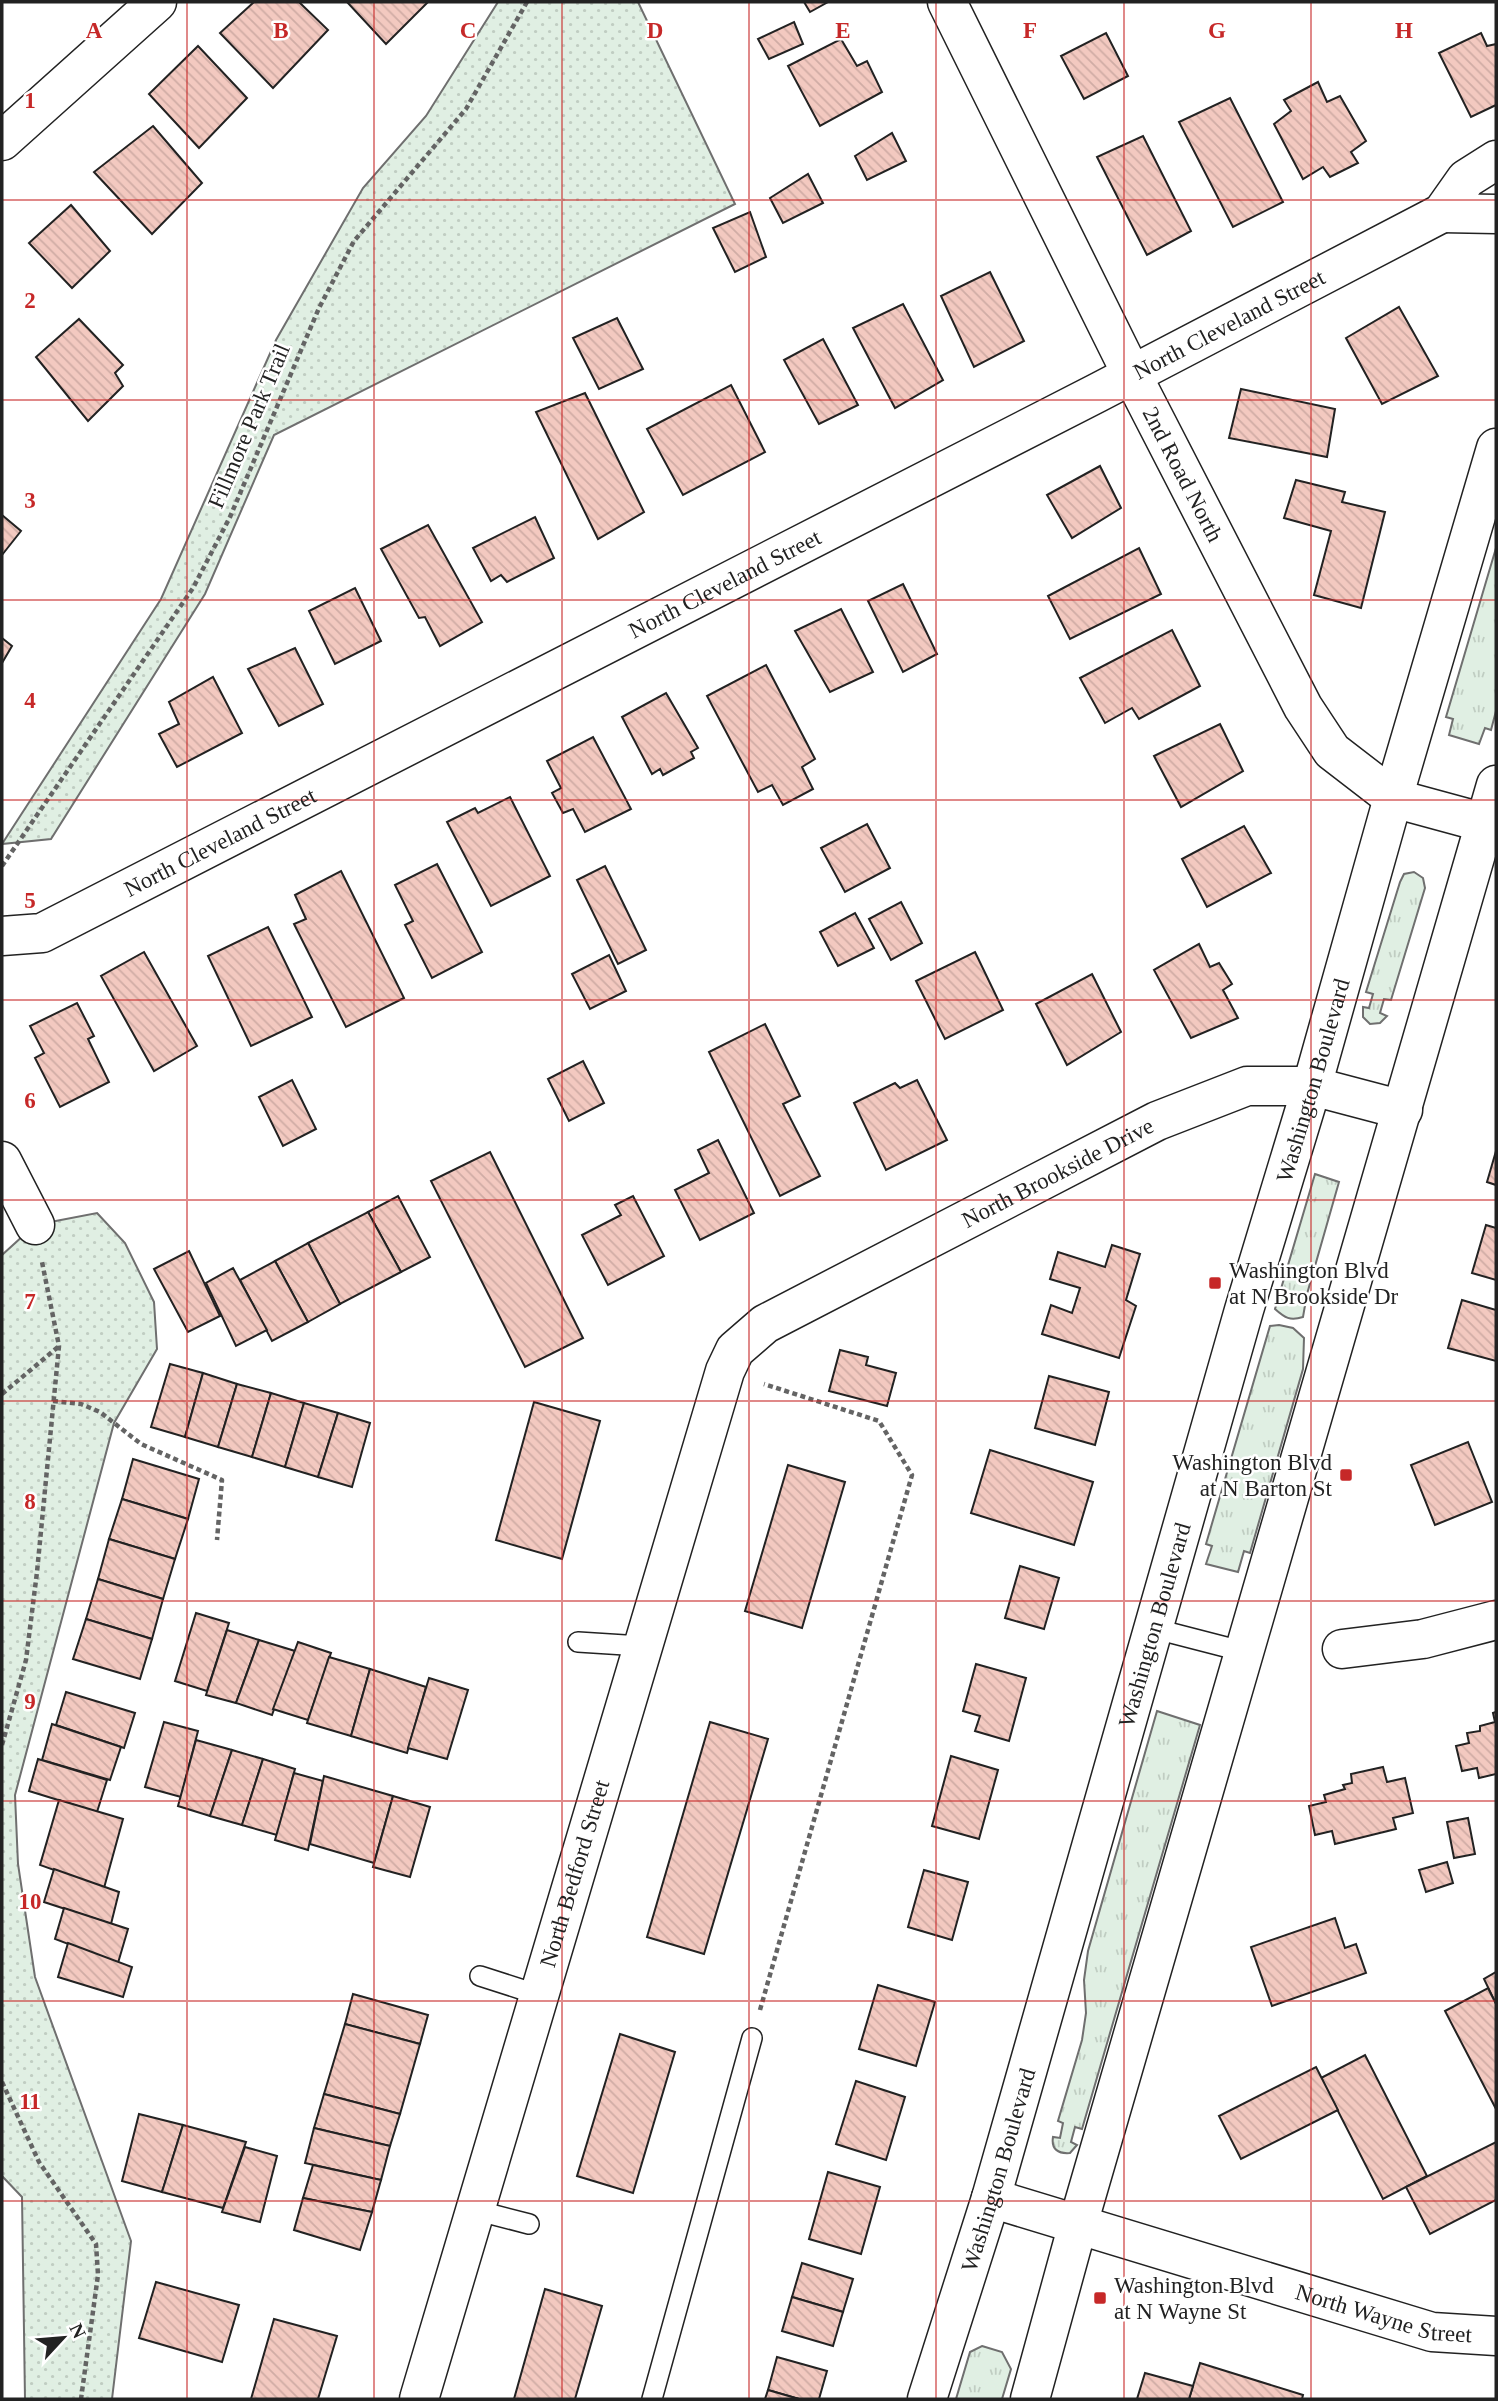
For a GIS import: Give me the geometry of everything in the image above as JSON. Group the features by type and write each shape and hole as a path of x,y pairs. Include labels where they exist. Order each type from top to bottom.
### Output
{"street":[{"name":"2nd Road North","path":"947,2 1132,375 1303,707 1332,751 1393,798 1485,823"},
{"path":"2,141 150,4"},
{"name":"North Cleveland Street","path":"2,936 42,933 1132,375 1442,212 1466,178 1496,160"},
{"name":"North Cleveland Street","path":"1442,212 1496,214"},
{"name":"Washington Boulevard","path":"927,2399 991,2197 1152,1628 1496,448"},
{"path":"1030,2399 1078,2224 1496,785"},
{"name":"North Brookside Drive","path":"730,1360 765,1324 1157,1121 1247,1086 1311,1086 1403,1110"},
{"path":"2,1161 35,1225"},
{"name":"North Bedford Street","path":"419,2399 641,1646 730,1360"},
{"path":"1342,1649 1423,1639 1496,1620"},
{"name":"North Wayne Street","path":"991,2197 1432,2332 1496,2336"}],"lane":[{"path":"1152,1628 1245,1652"},
{"path":"578,1642 641,1646"},
{"path":"480,1976 537,1994"},
{"path":"652,2399 752,2038"},
{"path":"475,2210 529,2224"}],"path":[{"name":"Fillmore Park Trail","path":"2,866 193,588 230,517 318,308 354,240 467,109 527,2"},
{"path":"2,1745 26,1660 59,1346 35,1225"},
{"path":"2,1394 59,1346"},
{"path":"730,1360 879,1421 912,1475 752,2038"},
{"path":"54,1401 80,1404 100,1412 141,1444 222,1480 217,1540"},
{"path":"2,2082 39,2162 96,2244 99,2275 81,2399"}],"green space":[{"path":"498,2 638,2 735,204 274,435 205,594 51,839 2,844 161,599 276,340 363,188 426,116"},
{"path":"1496,548 1496,711 1491,730 1485,728 1479,744 1449,735 1453,719 1446,717"},
{"path":"1414,872 1423,878 1425,888 1391,1000 1384,999 1380,1013 1387,1016 1380,1023 1370,1024 1363,1017 1363,1007 1369,1008 1373,994 1366,992 1400,882 1404,874"},
{"path":"1315,1174 1339,1182 1303,1317 1291,1319 1275,1309"},
{"path":"97,1213 125,1243 154,1302 157,1349 114,1423 15,1795 18,1864 35,1977 131,2241 112,2399 25,2399 22,2197 2,2176 2,1255 35,1225"},
{"path":"1270,1326 1293,1328 1304,1338 1303,1369 1250,1553 1244,1551 1238,1572 1206,1564 1212,1546 1206,1544"},
{"path":"1157,1711 1200,1725 1082,2129 1075,2127 1071,2142 1077,2145 1070,2153 1062,2153 1054,2148 1053,2137 1060,2138 1063,2123 1058,2121 1082,2040 1086,2013 1084,1980 1088,1951"},
{"path":"982,2346 1002,2352 1011,2369 1002,2399 956,2399 970,2352"}],"building":[{"path":"254,2 299,2 328,30 273,88 220,33"},
{"path":"347,2 428,2 386,44"},
{"path":"804,2 828,2 810,12"},
{"path":"794,22 803,44 769,59 758,39"},
{"path":"1106,33 1128,76 1084,99 1061,56"},
{"path":"1481,33 1487,46 1496,44 1496,105 1471,117 1439,53"},
{"path":"841,39 857,66 867,61 882,92 820,126 788,66"},
{"path":"198,46 247,98 199,148 149,94"},
{"path":"1318,82 1327,102 1340,96 1366,141 1351,152 1358,163 1330,177 1323,167 1303,179 1274,124 1291,111 1284,100"},
{"path":"1230,98 1283,202 1233,227 1179,122"},
{"path":"153,126 202,183 152,234 94,172"},
{"path":"892,133 906,161 867,180 855,156"},
{"path":"1143,136 1191,231 1147,255 1097,157"},
{"path":"808,174 823,203 783,223 770,198"},
{"path":"71,205 110,251 72,288 29,243"},
{"path":"750,212 766,257 735,272 713,228"},
{"path":"990,272 1024,341 974,367 941,296"},
{"path":"903,304 943,380 895,408 853,328"},
{"path":"1399,307 1438,376 1382,404 1346,338"},
{"path":"617,318 643,369 599,389 573,338"},
{"path":"79,319 123,365 115,373 123,386 88,421 36,357"},
{"path":"823,339 858,405 819,424 784,360"},
{"path":"731,385 765,452 683,495 647,429"},
{"path":"1241,389 1335,409 1327,457 1229,438"},
{"path":"585,393 644,512 598,539 536,412"},
{"path":"1100,466 1121,508 1072,538 1047,495"},
{"path":"1296,480 1345,492 1342,502 1385,512 1361,608 1314,595 1331,531 1284,518"},
{"path":"2,515 21,531 2,555"},
{"path":"535,517 554,558 507,582 501,575 491,581 473,548"},
{"path":"428,525 482,622 440,646 425,617 419,618 381,549"},
{"path":"1139,548 1161,594 1070,639 1048,596"},
{"path":"903,584 937,654 903,672 868,601"},
{"path":"355,588 381,641 335,664 309,611"},
{"path":"841,609 873,672 830,692 795,631"},
{"path":"1172,630 1200,686 1139,719 1132,708 1105,723 1080,678"},
{"path":"2,638 12,646 2,663"},
{"path":"295,648 323,704 279,726 248,669"},
{"path":"766,665 815,759 802,767 813,789 783,805 772,785 758,792 707,696"},
{"path":"213,677 242,733 177,767 159,734 179,724 169,702"},
{"path":"666,693 698,748 691,752 694,758 663,775 660,769 652,774 622,717"},
{"path":"1220,724 1243,771 1181,807 1154,756"},
{"path":"593,737 631,809 585,832 573,809 563,813 552,793 561,788 547,761"},
{"path":"510,797 550,876 491,906 447,822 475,808 478,813"},
{"path":"867,824 890,868 845,892 821,848"},
{"path":"1244,826 1271,873 1207,907 1182,859"},
{"path":"437,864 482,952 432,978 405,925 413,921 395,885"},
{"path":"605,866 646,950 618,964 577,880"},
{"path":"341,871 404,998 346,1027 294,924 306,919 295,895"},
{"path":"901,902 922,943 891,960 869,919"},
{"path":"855,913 874,948 838,966 820,932"},
{"path":"268,927 312,1017 251,1046 208,956"},
{"path":"1199,944 1210,967 1219,963 1232,984 1223,990 1238,1018 1191,1038 1154,970"},
{"path":"144,952 197,1046 154,1071 101,976"},
{"path":"975,952 1003,1010 945,1039 916,981"},
{"path":"609,955 626,991 590,1009 572,974"},
{"path":"1092,974 1121,1032 1067,1065 1036,1004"},
{"path":"77,1003 94,1036 88,1039 109,1082 60,1107 35,1058 44,1053 30,1026"},
{"path":"765,1024 800,1096 783,1104 820,1176 780,1196 709,1052"},
{"path":"583,1061 604,1103 569,1121 548,1079"},
{"path":"292,1080 316,1129 283,1146 259,1097"},
{"path":"917,1080 947,1140 886,1170 854,1103 895,1083 900,1088"},
{"path":"718,1140 754,1213 700,1240 675,1190 709,1173 698,1150"},
{"path":"1496,1151 1496,1185 1487,1182"},
{"path":"490,1152 583,1338 525,1367 431,1181"},
{"path":"398,1196 430,1257 401,1272 368,1212"},
{"path":"633,1196 664,1256 608,1285 582,1235 621,1215 615,1205"},
{"path":"368,1212 401,1272 340,1304 308,1243"},
{"path":"1486,1225 1496,1228 1496,1280 1472,1273"},
{"path":"308,1243 340,1304 308,1322 275,1261"},
{"path":"1112,1245 1140,1254 1126,1300 1136,1306 1119,1358 1042,1334 1051,1305 1072,1313 1080,1288 1050,1279 1058,1252 1105,1267"},
{"path":"189,1251 220,1316 188,1332 154,1269"},
{"path":"275,1261 308,1322 272,1341 240,1280"},
{"path":"233,1268 267,1330 236,1346 206,1283"},
{"path":"1462,1300 1496,1310 1496,1361 1448,1348"},
{"path":"840,1350 868,1357 866,1365 896,1373 887,1406 829,1391"},
{"path":"170,1364 203,1373 185,1437 151,1427"},
{"path":"203,1373 237,1384 218,1447 185,1437"},
{"path":"1049,1376 1109,1392 1095,1445 1035,1428"},
{"path":"237,1384 271,1393 252,1457 218,1447"},
{"path":"271,1393 304,1403 285,1467 252,1457"},
{"path":"534,1402 600,1421 562,1559 496,1540"},
{"path":"304,1403 338,1413 318,1477 285,1467"},
{"path":"338,1413 370,1423 352,1487 318,1477"},
{"path":"1468,1442 1492,1502 1435,1525 1411,1465"},
{"path":"990,1450 1093,1482 1074,1545 971,1513"},
{"path":"133,1459 199,1479 188,1519 122,1499"},
{"path":"788,1465 845,1482 802,1628 745,1611"},
{"path":"122,1499 188,1519 175,1559 109,1539"},
{"path":"109,1539 175,1559 163,1599 98,1579"},
{"path":"1020,1566 1059,1578 1044,1629 1005,1618"},
{"path":"98,1579 163,1599 152,1639 86,1619"},
{"path":"196,1613 229,1623 207,1691 175,1681"},
{"path":"86,1619 152,1639 140,1679 73,1659"},
{"path":"227,1630 259,1640 236,1703 206,1695"},
{"path":"259,1640 295,1651 272,1715 236,1703"},
{"path":"298,1642 331,1653 308,1720 273,1709"},
{"path":"329,1657 370,1669 351,1736 307,1723"},
{"path":"976,1664 1026,1678 1009,1741 975,1731 980,1716 963,1711"},
{"path":"370,1669 426,1687 407,1753 351,1736"},
{"path":"429,1678 468,1690 447,1759 408,1748"},
{"path":"66,1692 135,1713 124,1748 56,1725"},
{"path":"1496,1712 1496,1774 1479,1778 1477,1768 1462,1771 1456,1746 1469,1743 1467,1733 1480,1731 1480,1726 1495,1722 1493,1713"},
{"path":"164,1722 198,1731 181,1797 145,1787"},
{"path":"710,1722 768,1739 704,1954 647,1937"},
{"path":"52,1724 121,1747 110,1780 42,1760"},
{"path":"196,1740 232,1750 210,1816 178,1806"},
{"path":"232,1750 263,1759 242,1825 210,1816"},
{"path":"951,1756 998,1770 979,1839 932,1826"},
{"path":"38,1759 107,1780 97,1812 29,1791"},
{"path":"263,1759 295,1769 277,1835 242,1825"},
{"path":"1383,1767 1387,1782 1405,1778 1413,1813 1393,1818 1396,1829 1335,1844 1332,1831 1315,1835 1309,1806 1326,1802 1324,1795 1345,1789 1343,1785 1352,1783 1351,1774"},
{"path":"294,1773 323,1781 308,1850 275,1840"},
{"path":"324,1776 393,1796 374,1863 310,1844"},
{"path":"393,1796 430,1807 410,1877 373,1867"},
{"path":"59,1800 123,1819 104,1888 40,1865"},
{"path":"1468,1818 1475,1854 1454,1858 1447,1822"},
{"path":"1447,1862 1453,1883 1426,1892 1419,1870"},
{"path":"54,1869 119,1892 111,1924 44,1902"},
{"path":"924,1870 968,1882 952,1940 908,1927"},
{"path":"64,1908 128,1929 118,1963 55,1939"},
{"path":"1335,1918 1345,1948 1356,1944 1366,1973 1272,2006 1251,1947"},
{"path":"68,1943 132,1967 123,1997 58,1977"},
{"path":"1496,1972 1496,2004 1484,1979"},
{"path":"878,1985 935,2002 916,2066 859,2049"},
{"path":"1488,1988 1496,2004 1496,2109 1445,2011"},
{"path":"353,1994 428,2015 420,2044 345,2024"},
{"path":"345,2024 420,2044 400,2114 324,2094"},
{"path":"620,2034 675,2052 633,2193 577,2176"},
{"path":"1365,2055 1427,2176 1383,2199 1321,2078"},
{"path":"1316,2067 1338,2110 1241,2159 1219,2116"},
{"path":"856,2081 905,2097 886,2160 836,2144"},
{"path":"324,2094 400,2114 390,2146 314,2128"},
{"path":"139,2114 183,2125 162,2192 122,2181"},
{"path":"183,2125 246,2142 223,2208 162,2192"},
{"path":"314,2128 390,2146 381,2180 305,2163"},
{"path":"1496,2142 1496,2200 1430,2234 1406,2187"},
{"path":"245,2147 277,2156 260,2222 222,2212"},
{"path":"313,2165 381,2180 372,2212 303,2198"},
{"path":"828,2172 880,2187 861,2254 809,2239"},
{"path":"303,2198 372,2212 360,2250 294,2230"},
{"path":"802,2263 853,2279 843,2312 792,2297"},
{"path":"156,2282 239,2305 222,2362 139,2338"},
{"path":"545,2289 602,2306 575,2399 514,2399"},
{"path":"792,2297 843,2312 833,2346 782,2331"},
{"path":"274,2319 337,2336 318,2399 251,2399"},
{"path":"777,2357 827,2371 819,2399 799,2399 768,2390"},
{"path":"1200,2363 1303,2395 1302,2399 1189,2399"},
{"path":"1145,2373 1193,2386 1189,2399 1137,2399"},
{"path":"768,2390 799,2399 765,2399"}],"place":[{"name":"Washington Blvd at N Brookside Dr","path":"1215,1283"},
{"name":"Washington Blvd at N Barton St","path":"1346,1475"},
{"name":"Washington Blvd at N Wayne St","path":"1100,2298"}]}
